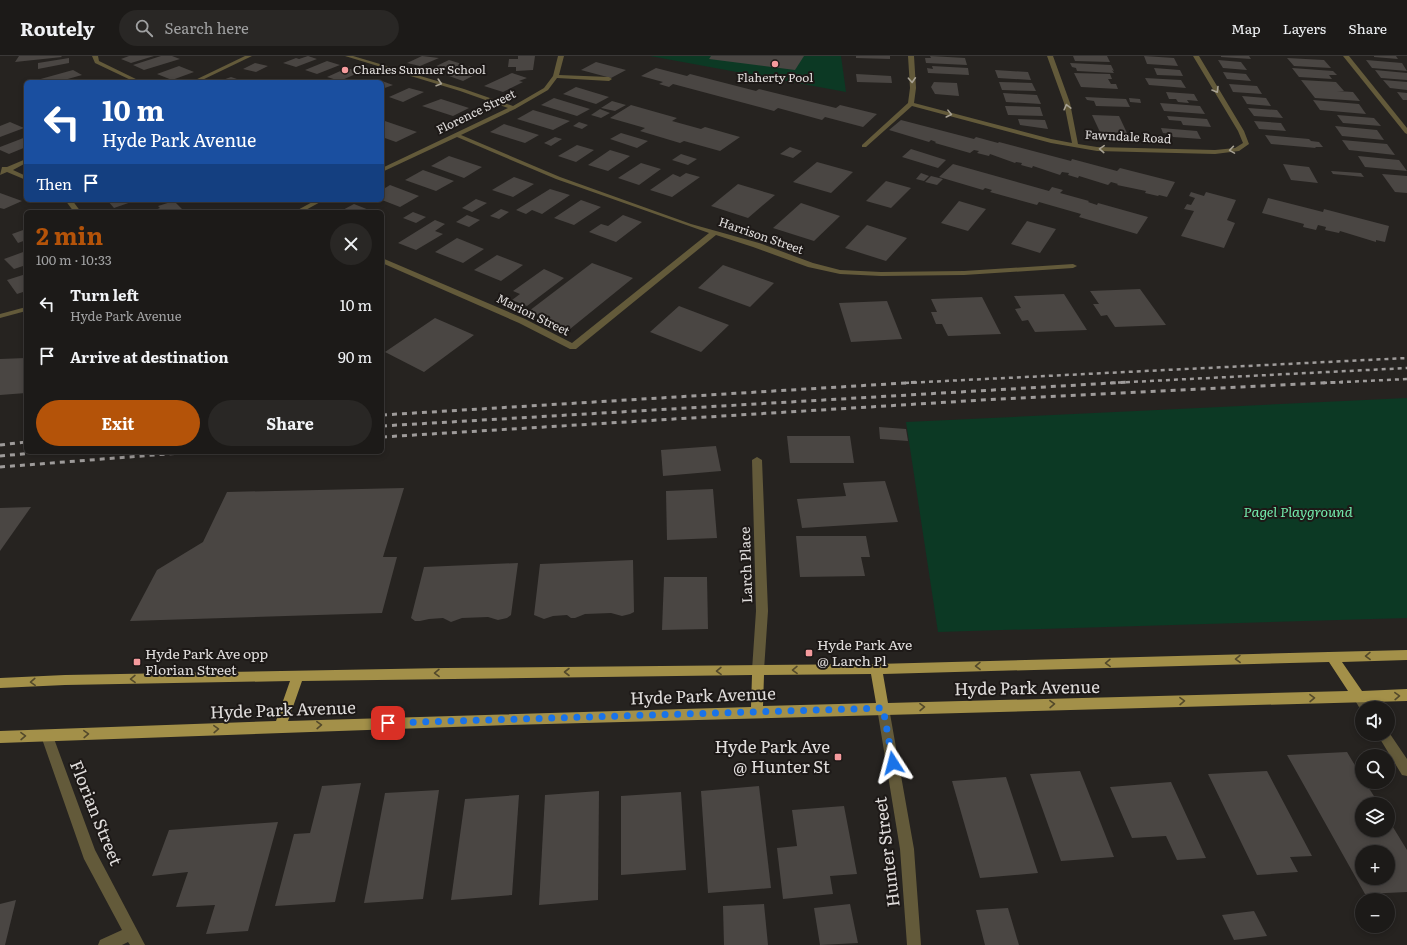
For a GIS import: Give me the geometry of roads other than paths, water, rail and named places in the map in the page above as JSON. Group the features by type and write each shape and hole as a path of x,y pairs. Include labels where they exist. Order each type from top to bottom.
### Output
{"main road":[{"name":"Hyde Park Avenue","path":"0,683 73,680 510,672 876,669 1407,655"},
{"path":"1332,657 1359,697"},
{"path":"876,669 883,708"},
{"path":"757,712 758,670"},
{"path":"280,727 298,676"},
{"name":"Hyde Park Avenue","path":"0,737 883,708 1407,695"}],"street":[{"path":"95,56 97,62 135,80"},
{"path":"198,80 250,56"},
{"path":"348,56 462,90 513,108"},
{"name":"Florence Street","path":"384,169 457,136 513,108 546,89 556,76 561,56"},
{"path":"864,146 911,104 913,88 911,56"},
{"path":"1050,56 1067,103 1076,145"},
{"name":"Fawndale Road","path":"911,104 1051,141 1104,149 1215,152 1237,150 1246,144 1241,131 1196,56"},
{"path":"1346,56 1407,132"},
{"path":"556,76 609,79"},
{"name":"Harrison Street","path":"457,136 558,178 811,265 840,272 881,274 964,273 1073,266"},
{"path":"0,173 24,162"},
{"path":"0,167 24,177"},
{"path":"70,202 76,210"},
{"path":"301,210 317,202"},
{"name":"Marion Street","path":"384,261 508,315 573,347 714,232"},
{"path":"0,316 24,310"},
{"name":"Larch Place","path":"757,460 762,611 758,670"},
{"path":"1359,697 1362,701"},
{"name":"Hunter Street","path":"883,708 907,849 914,945"},
{"name":"Florian Street","path":"47,736 89,854 135,939"},
{"path":"1388,741 1407,770"},
{"path":"105,945 135,939"}],"railway":[{"path":"905,383 1407,358"},
{"path":"1124,382 1407,368"},
{"path":"1323,383 1407,379"},
{"path":"384,415 921,382"},
{"path":"384,426 1124,382"},
{"path":"1110,383 1124,382"},
{"path":"1124,382 1129,382"},
{"path":"384,437 999,399 1343,382"},
{"path":"0,445 24,442"},
{"path":"0,456 24,454"},
{"path":"0,467 167,454"}],"place":[{"name":"Flaherty Pool","path":"775,64"},
{"name":"Charles Sumner School","path":"345,70"},
{"name":"Hyde Park Ave @ Larch Pl","path":"809,653"},
{"name":"Hyde Park Ave opp Florian Street","path":"137,662"},
{"name":"Hyde Park Ave @ Hunter St","path":"838,757"}],"park label":[{"name":"Pagel Playground","path":"1298,512"}]}
